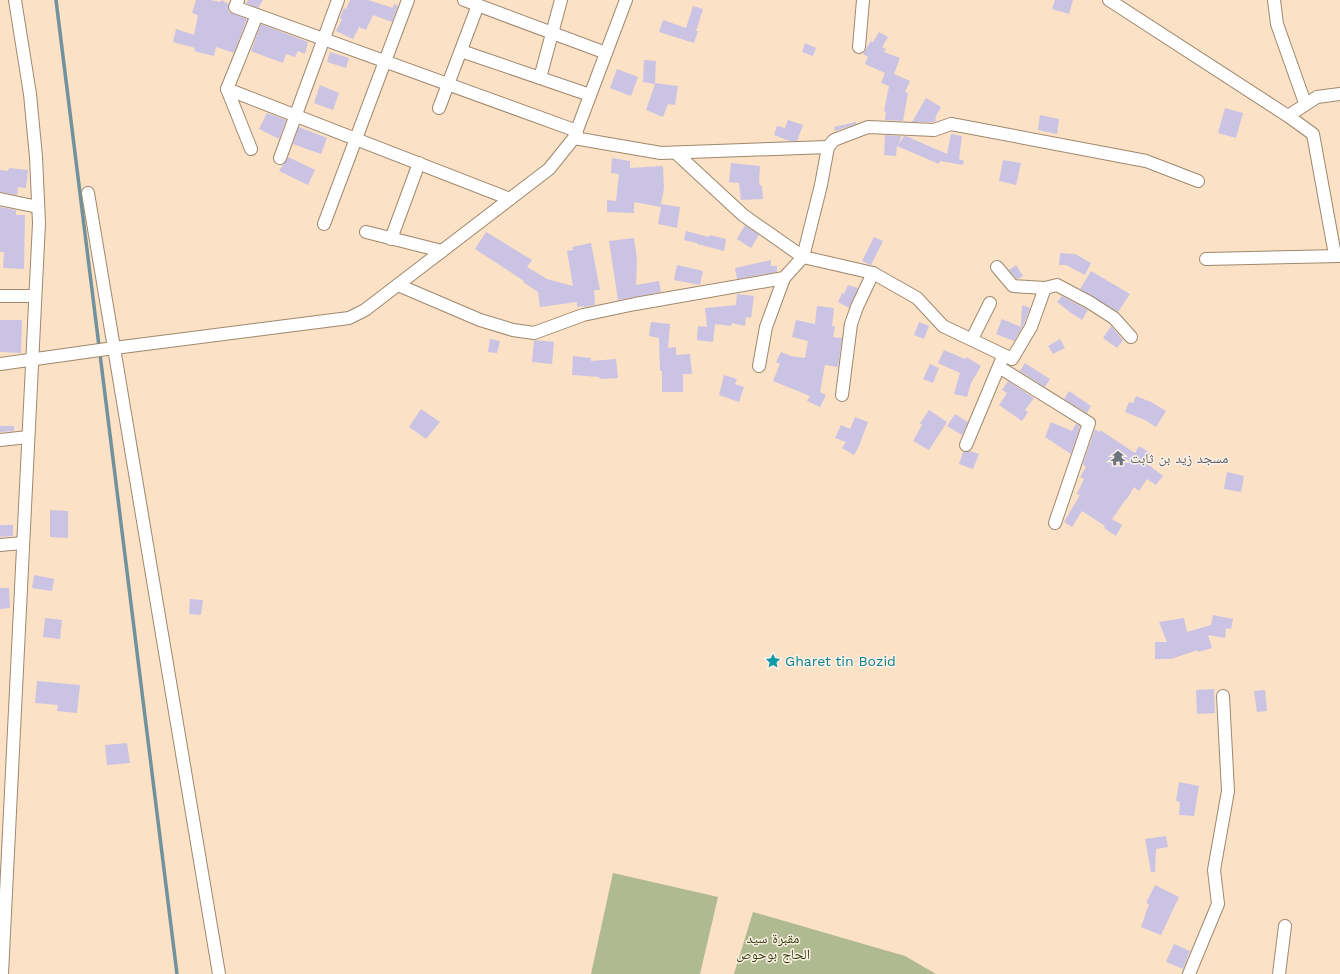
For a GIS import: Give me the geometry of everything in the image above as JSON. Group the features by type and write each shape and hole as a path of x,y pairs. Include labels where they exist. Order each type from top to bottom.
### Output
{"street":[{"path":"2,973 5,826 23,543 39,223 36,157 30,94 15,0"},
{"path":"238,0 235,7 448,84 576,134 661,153 828,147"},
{"path":"280,158 338,0"},
{"path":"324,224 408,0"},
{"path":"464,0 485,5 552,33 606,53"},
{"path":"540,78 561,0"},
{"path":"0,364 349,318 365,310 549,169 576,134 626,0"},
{"path":"859,47 863,0"},
{"path":"1110,0 1288,116 1313,134 1338,256 1206,259"},
{"path":"1274,0 1277,24 1306,103"},
{"path":"440,108 461,51 485,5"},
{"path":"251,149 227,89 257,15"},
{"path":"461,51 590,95"},
{"path":"227,89 510,199"},
{"path":"1288,116 1317,96 1340,94"},
{"path":"759,366 766,327 784,278 802,257 821,185 828,147 834,140 868,127 934,130 951,124 1146,161 1198,181"},
{"path":"676,153 743,215 802,257 873,273 917,298 943,326 1012,359 1031,327 1044,288"},
{"path":"391,239 419,163"},
{"path":"88,193 219,974"},
{"path":"0,199 38,207"},
{"path":"366,232 442,251"},
{"path":"997,267 1014,286 1044,288 1057,285 1089,302 1114,318 1131,337"},
{"path":"842,395 851,324 857,307 873,273"},
{"path":"398,285 480,320 513,330 534,333 583,315 635,304 784,278"},
{"path":"0,296 35,296"},
{"path":"972,339 990,303"},
{"path":"966,445 1004,355"},
{"path":"999,367 1089,423 1055,523"},
{"path":"0,440 28,437"},
{"path":"0,546 23,543"},
{"path":"1189,974 1218,904 1214,870 1228,791 1223,696"},
{"path":"1279,974 1286,926"}],"green space":[{"path":"613,873 718,897 700,974 591,974"},
{"name":"مقبرة سيد الحاج بوحوص","path":"753,912 905,956 936,974 734,974"}],"building":[{"path":"196,0 211,0 220,2 222,0 228,4 229,12 247,19 234,53 216,47 214,56 194,51 195,48 173,42 176,29 194,35 198,15 192,13"},
{"path":"248,0 263,0 258,8 246,3"},
{"path":"350,0 368,0 393,8 394,4 398,6 392,22 373,15 366,30 359,27 353,39 336,31 342,19 340,18 344,8 346,9"},
{"path":"1055,0 1073,0 1069,14 1052,9"},
{"path":"693,6 703,9 694,43 659,32 663,20 686,28"},
{"path":"261,24 308,42 305,54 298,51 295,57 286,54 283,63 251,51"},
{"path":"879,32 888,37 882,47 886,49 884,52 900,58 894,74 910,81 905,92 908,93 903,121 885,120 886,112 884,111 889,86 881,83 885,73 865,64 868,57 863,54"},
{"path":"805,43 816,48 813,56 802,52"},
{"path":"330,52 349,58 346,68 327,62"},
{"path":"644,60 656,61 655,83 678,86 675,105 668,104 663,117 646,110 655,84 643,82"},
{"path":"617,69 638,77 631,96 610,88"},
{"path":"320,85 339,93 333,110 314,103"},
{"path":"926,98 941,107 936,116 935,122 912,122"},
{"path":"1225,108 1243,113 1236,138 1218,133"},
{"path":"267,113 286,120 279,139 259,129"},
{"path":"1040,115 1059,119 1057,134 1038,130"},
{"path":"788,120 803,125 797,141 790,141 774,135 777,126 785,128"},
{"path":"856,122 856,124 835,131 834,127"},
{"path":"299,127 327,138 321,154 293,144"},
{"path":"951,134 962,136 959,159 964,161 963,165 940,161 939,164 897,146 896,156 884,155 885,135 901,136 899,144 904,136 906,136 947,154"},
{"path":"288,157 315,170 308,185 279,171"},
{"path":"612,158 630,161 630,168 663,166 664,188 661,204 680,207 677,228 658,224 661,207 634,202 634,213 607,212 607,200 616,201 619,174 611,173"},
{"path":"1003,160 1021,163 1016,185 999,181"},
{"path":"731,163 760,166 759,183 762,186 763,199 741,200 739,183 729,182"},
{"path":"9,168 28,170 26,188 18,187 17,195 0,192 0,170 8,171"},
{"path":"0,207 16,210 16,215 25,215 24,269 3,268 4,252 0,252"},
{"path":"745,225 759,235 751,248 737,239"},
{"path":"686,231 709,237 710,235 726,239 724,251 684,240"},
{"path":"486,232 532,260 527,267 547,279 573,286 567,251 573,250 572,247 591,243 600,290 594,290 595,305 577,307 577,302 540,307 538,292 475,249"},
{"path":"874,237 883,241 871,265 862,261"},
{"path":"634,238 637,260 636,285 659,281 661,292 618,300 609,241"},
{"path":"1060,253 1075,254 1091,263 1085,275 1066,265 1059,265"},
{"path":"771,260 771,266 777,266 777,272 737,279 735,268"},
{"path":"677,265 703,271 700,285 674,280"},
{"path":"1016,265 1023,276 1018,279 1009,270"},
{"path":"1091,271 1130,294 1118,312 1080,289"},
{"path":"848,285 858,288 849,308 838,302"},
{"path":"737,294 754,296 751,318 746,317 745,326 732,323 731,326 715,324 713,342 697,340 698,326 707,327 705,308 736,305"},
{"path":"1062,296 1088,310 1082,320 1057,302"},
{"path":"1022,305 1030,308 1024,324 1014,341 996,334 1002,319 1021,327"},
{"path":"817,306 834,308 832,326 835,326 833,337 842,338 838,367 825,365 820,392 826,395 820,407 807,401 810,396 773,381 780,364 776,362 781,352 791,356 805,358 808,341 792,337 796,320 815,324"},
{"path":"0,320 22,320 21,353 0,352"},
{"path":"651,322 670,324 668,348 676,347 676,355 690,354 692,374 683,374 683,392 662,392 659,338 649,336"},
{"path":"919,322 929,326 924,339 914,335"},
{"path":"1111,326 1123,340 1117,348 1103,338"},
{"path":"490,339 500,341 497,353 488,352"},
{"path":"1060,339 1065,348 1053,354 1048,346"},
{"path":"534,340 554,342 552,364 532,362"},
{"path":"944,350 965,359 966,357 981,366 971,383 967,397 954,394 960,373 938,363"},
{"path":"573,356 591,358 591,361 616,359 618,378 600,379 599,377 572,375"},
{"path":"1025,363 1050,379 1045,387 1020,371"},
{"path":"930,364 939,368 933,383 923,379"},
{"path":"724,375 737,379 735,384 744,387 739,402 719,395"},
{"path":"1008,381 1034,398 1025,410 1028,412 1022,421 999,405 1007,393 1002,390"},
{"path":"1069,391 1091,406 1087,413 1064,399"},
{"path":"1136,396 1151,402 1166,411 1156,427 1145,420 1125,412 1129,402 1133,403"},
{"path":"421,409 440,422 426,439 409,427"},
{"path":"929,410 947,422 929,450 913,441 922,425 920,423"},
{"path":"955,414 968,422 962,435 947,426"},
{"path":"855,417 868,422 854,455 842,448 846,442 835,438 841,425 850,429"},
{"path":"1051,422 1072,431 1076,424 1080,426 1071,454 1045,437"},
{"path":"0,426 14,426 14,431 0,432"},
{"path":"1095,429 1099,432 1100,430 1135,453 1139,446 1150,453 1145,462 1163,476 1156,485 1147,479 1139,491 1134,487 1112,519 1122,525 1116,536 1104,528 1105,526 1082,511 1072,527 1064,522 1080,495 1077,494 1084,479 1080,477 1086,467 1083,464"},
{"path":"970,451 979,454 973,469 959,464 963,452"},
{"path":"1227,472 1244,476 1241,492 1224,489"},
{"path":"50,510 68,511 68,538 50,537"},
{"path":"0,525 13,525 13,536 0,537"},
{"path":"34,575 54,579 52,591 32,588"},
{"path":"0,588 9,588 10,608 0,609"},
{"path":"190,599 203,600 201,615 189,614"},
{"path":"1213,615 1233,619 1231,629 1226,628 1225,638 1208,635 1212,648 1198,652 1198,650 1171,659 1155,659 1155,642 1167,642 1159,622 1184,618 1187,632 1211,625"},
{"path":"45,618 62,620 60,639 43,637"},
{"path":"37,681 80,685 77,713 57,711 58,705 35,703"},
{"path":"1214,689 1215,713 1197,714 1196,690"},
{"path":"1265,690 1267,711 1257,712 1254,691"},
{"path":"127,743 130,763 107,765 105,745"},
{"path":"1179,782 1199,786 1194,816 1179,815 1180,802 1176,801"},
{"path":"1166,836 1168,847 1156,849 1155,872 1151,872 1145,839"},
{"path":"1155,885 1179,897 1161,935 1141,927 1149,904 1146,903"},
{"path":"1174,944 1190,951 1183,969 1166,962"}],"waterway":[{"path":"56,0 177,974"}],"place":[{"name":"مسجد زيد بن ثابت","path":"1118,458"},
{"name":"Gharet tin Bozid","path":"773,661"}]}
